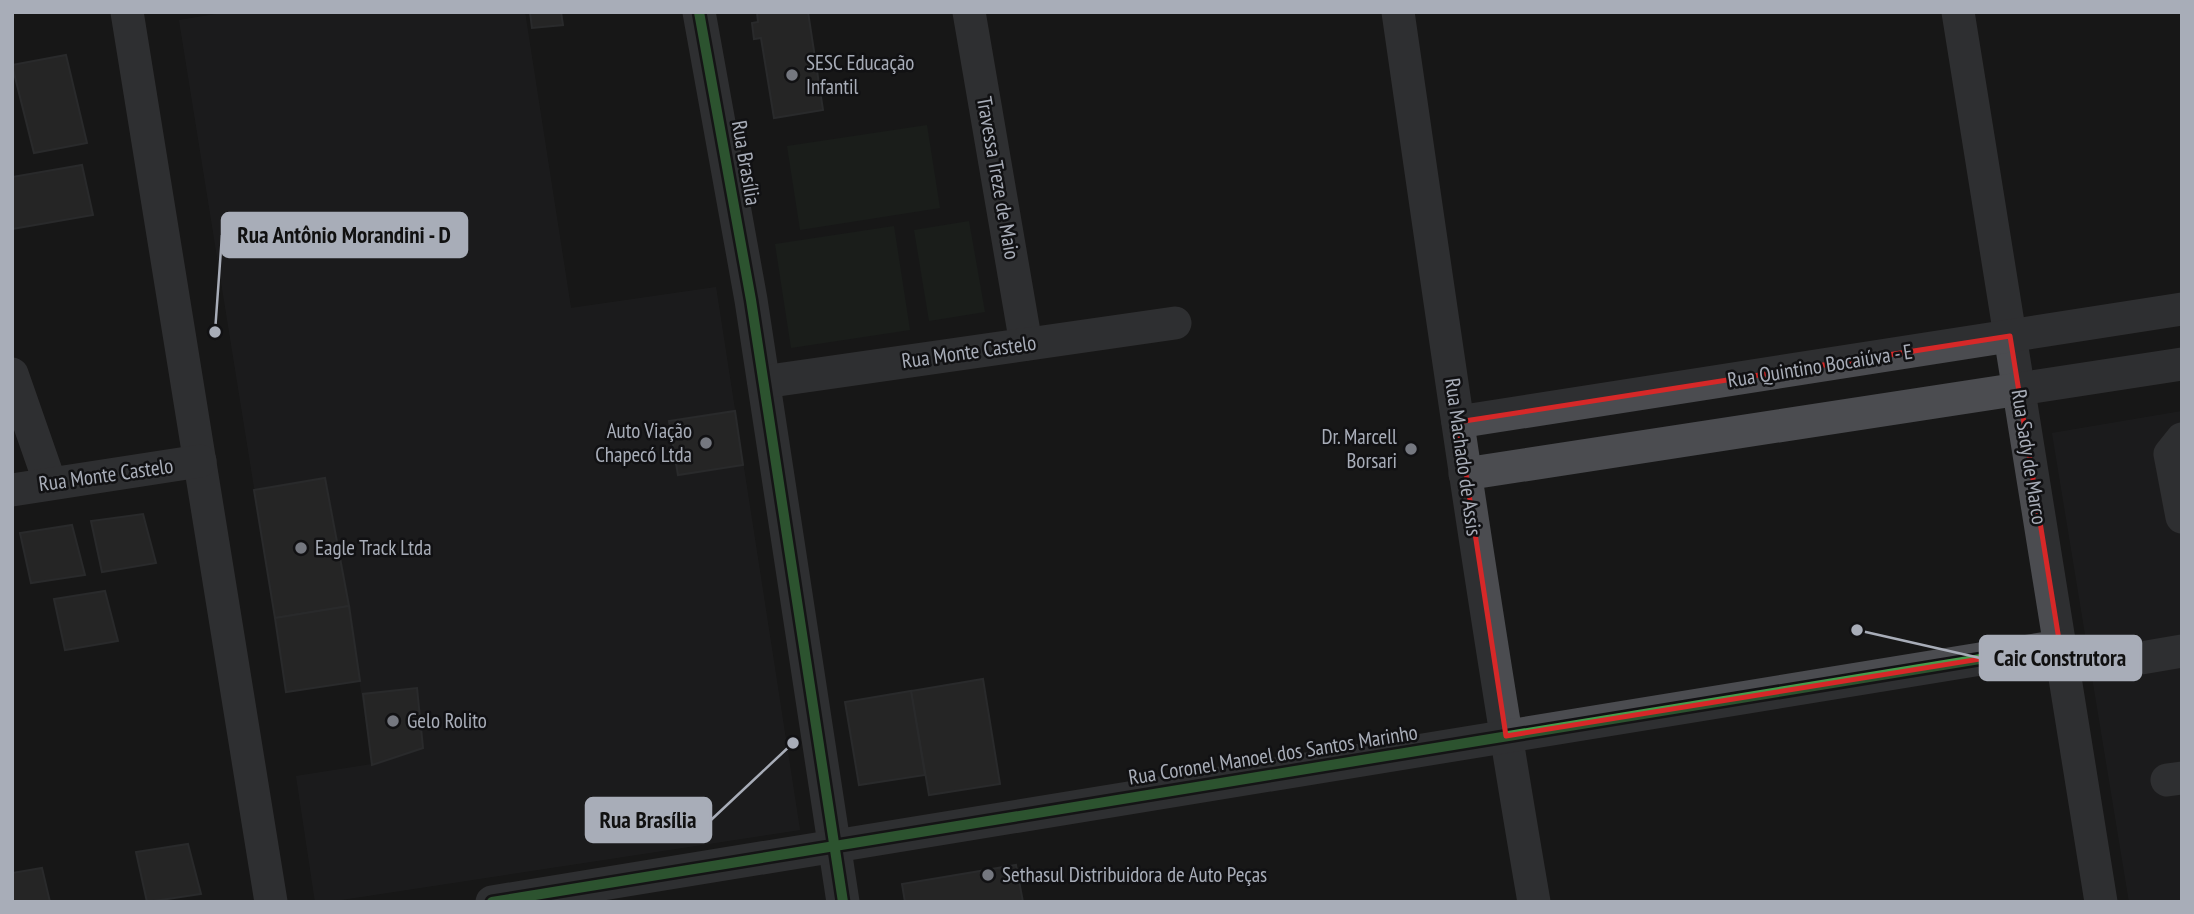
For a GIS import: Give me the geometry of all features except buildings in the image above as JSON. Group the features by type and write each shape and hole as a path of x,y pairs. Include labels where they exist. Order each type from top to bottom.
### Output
{"street":[{"path":"127,12 271,902"},
{"name":"Rua Brasília","path":"699,12 751,300 843,902"},
{"name":"Travessa Treze de Maio","path":"970,12 1026,344"},
{"name":"Rua Machado de Assis","path":"1398,12 1465,474 1534,902"},
{"name":"Rua Sady de Marco","path":"1958,12 2101,902"},
{"name":"Rua Quintino Bocaiúva - E","path":"1458,422 2182,309"},
{"name":"Rua Monte Castelo","path":"764,382 1175,323"},
{"path":"1465,474 2182,364"},
{"path":"12,374 50,483"},
{"path":"1744,377 1753,430"},
{"path":"2182,439 2170,454 2182,517"},
{"name":"Rua Monte Castelo","path":"12,489 200,461"},
{"name":"Rua Coronel Manoel dos Santos Marinho","path":"492,902 2060,646"},
{"path":"2112,663 2182,652"}],"highlighted area":[{"path":"2010,336 2060,646 1506,736 1458,422"}],"shaded area":[{"path":"229,12 525,12 571,308 716,287 800,830 315,902 296,776 372,764 348,606 275,618 179,20"},
{"path":"927,125 940,208 800,230 787,146"},
{"path":"969,221 985,312 929,321 914,230"},
{"path":"894,226 910,330 791,348 775,244"},
{"path":"2182,411 2182,902 2129,902 2052,433"}],"cycle path":[{"path":"699,12 751,300 843,902"},
{"path":"492,902 2060,646"}],"place":[{"name":"SESC Educação Infantil","path":"792,75"},
{"name":"Rua Antônio Morandini - D","path":"215,332"},
{"name":"Auto Viação Chapecó Ltda","path":"706,443"},
{"name":"Dr. Marcell Borsari","path":"1411,449"},
{"name":"Eagle Track Ltda","path":"301,548"},
{"name":"Caic Construtora","path":"1857,630"},
{"name":"Gelo Rolito","path":"393,721"},
{"name":"Rua Brasília","path":"793,743"},
{"name":"Sethasul Distribuidora de Auto Peças","path":"988,875"}]}
